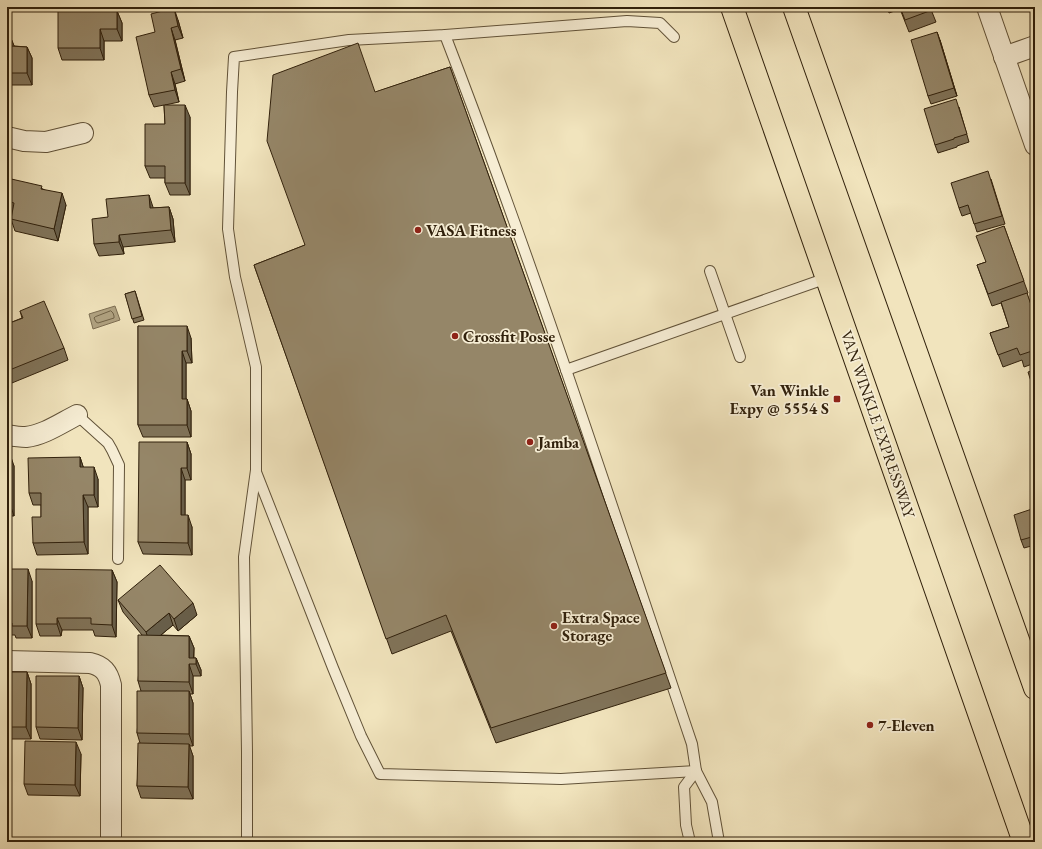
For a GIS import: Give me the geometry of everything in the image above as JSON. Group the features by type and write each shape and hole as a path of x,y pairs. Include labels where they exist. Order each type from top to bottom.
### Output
{"main road":[{"name":"VAN WINKLE EXPRESSWAY","path":"732,7 1024,842"},
{"path":"794,7 1035,688"}],"street":[{"path":"987,7 1035,145"},
{"path":"1004,57 1035,46"},
{"path":"7,137 24,141 46,142 83,133"},
{"path":"7,435 27,437 38,434 49,430 76,415"},
{"path":"7,661 97,664 102,668 109,679 111,686 111,842"}],"lane":[{"path":"247,842 244,557 256,470 256,367 235,278 228,229 231,100 234,57 349,40 445,35 627,21 660,23 674,37"},
{"path":"445,35 475,113 566,370 692,744 696,771 712,802 719,842"},
{"path":"710,271 740,358"},
{"path":"566,370 827,278"},
{"path":"76,415 108,443 118,464 118,558"},
{"path":"256,470 361,736 380,774 561,779 696,771"},
{"path":"690,842 686,824 684,787 696,771"}],"water":[{"path":"115,306 120,320 93,329 89,314"}],"building":[{"path":"900,7 930,7 932,10 905,20"},
{"path":"174,8 178,26 171,28 181,69 171,72 175,90 149,95 136,37 155,32 151,14"},
{"path":"58,11 117,11 117,29 100,29 100,48 58,48"},
{"path":"937,32 954,88 928,96 911,40"},
{"path":"7,36 10,36 10,46 27,47 27,73 7,73"},
{"path":"358,43 375,92 450,67 666,673 491,728 446,615 386,639 254,265 305,245 267,141 273,75"},
{"path":"956,99 967,134 935,145 924,109"},
{"path":"164,105 185,105 185,183 165,183 165,166 145,166 145,124 165,124"},
{"path":"988,171 1002,216 974,224 968,205 959,208 951,183"},
{"path":"7,178 42,186 41,189 62,193 54,229 11,219 14,203 7,201"},
{"path":"149,195 150,208 169,207 171,230 119,235 119,242 94,244 92,219 108,217 106,199"},
{"path":"1004,226 1024,281 988,294 977,265 986,262 976,236"},
{"path":"135,291 142,316 132,319 125,294"},
{"path":"1027,293 1035,317 1035,350 1020,355 1017,348 998,355 990,333 1009,327 1001,302"},
{"path":"44,301 64,348 7,371 7,324 23,318 20,311"},
{"path":"138,326 187,326 187,351 182,351 182,399 187,399 187,425 138,425"},
{"path":"1035,370 1035,394 1028,372"},
{"path":"139,442 187,442 187,468 181,468 181,515 188,515 188,543 138,542"},
{"path":"7,454 10,454 10,504 7,504"},
{"path":"80,457 80,467 94,467 94,495 83,495 84,542 33,543 32,517 41,517 41,493 29,493 28,458"},
{"path":"1035,508 1035,536 1021,540 1014,515"},
{"path":"160,565 193,603 174,619 169,613 146,632 118,600"},
{"path":"7,569 28,569 27,626 12,626 12,623 7,623"},
{"path":"36,569 112,570 112,625 91,624 91,618 57,618 57,624 36,624"},
{"path":"138,635 189,636 189,658 196,658 196,664 189,664 189,682 138,681"},
{"path":"7,672 27,672 26,727 7,727"},
{"path":"36,676 79,676 78,728 36,727"},
{"path":"137,691 189,691 189,734 137,733"},
{"path":"25,741 76,742 75,785 24,784"},
{"path":"138,743 189,744 188,787 137,786"}],"place":[{"name":"VASA Fitness","path":"418,230"},
{"name":"Crossfit Posse","path":"455,336"},
{"name":"Van Winkle Expy @ 5554 S","path":"837,399"},
{"name":"Jamba","path":"530,442"},
{"name":"Extra Space Storage","path":"554,626"},
{"name":"7-Eleven","path":"870,725"}]}
